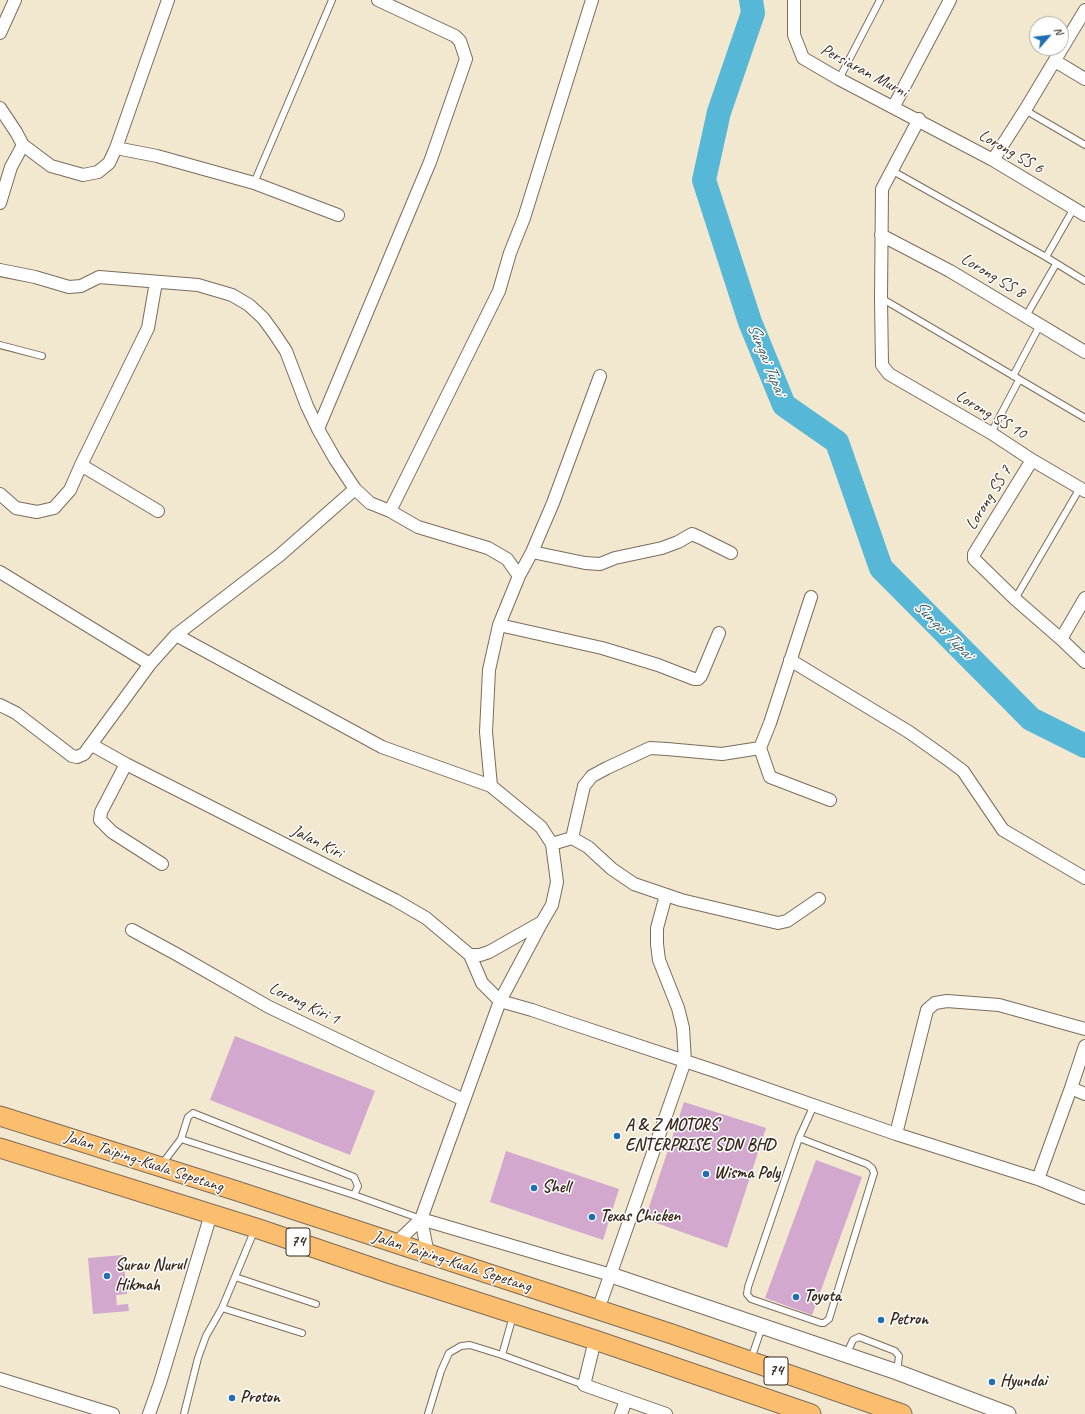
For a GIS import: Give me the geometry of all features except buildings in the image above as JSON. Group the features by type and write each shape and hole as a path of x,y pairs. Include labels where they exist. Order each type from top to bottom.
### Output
{"main road":[{"name":"Jalan Taiping-Kuala Sepetang","path":"0,1116 396,1243 750,1362 880,1410 902,1414"},
{"name":"Jalan Taiping-Kuala Sepetang","path":"0,1148 256,1228 391,1274 594,1340 804,1412"}],"street":[{"path":"0,33 15,0"},
{"path":"0,108 23,145 51,166 83,175 98,172 109,163 116,148 168,0"},
{"path":"318,429 430,162 466,59 460,41 455,36 378,0"},
{"path":"390,512 499,291 510,253 524,218 592,0"},
{"name":"Persiaran Murni","path":"794,0 794,35 803,58 839,79 919,120"},
{"path":"894,106 950,0"},
{"path":"994,160 1056,61 1085,10"},
{"path":"1056,61 1085,79"},
{"path":"881,298 882,189 919,120"},
{"name":"Lorong SS 6","path":"919,120 994,160 1085,215"},
{"path":"0,203 11,168 23,145"},
{"path":"116,148 157,156 254,183 338,215"},
{"name":"Lorong SS 8","path":"881,235 950,271 1085,352"},
{"path":"0,270 35,277 69,287 80,286 99,277 198,285 232,295 249,305 263,318 286,352 307,406 318,429 335,459 355,489 370,503 418,527 488,548 507,559 519,576"},
{"path":"0,494 16,508 37,512 54,508 70,490 148,328 156,282"},
{"name":"Lorong SS 10","path":"881,298 882,365 889,374 991,433 1082,490"},
{"path":"491,786 486,732 489,670 499,625 519,576 532,552 600,376"},
{"name":"Lorong SS 7","path":"1016,599 977,563 974,559 974,554 1032,460"},
{"path":"81,465 158,511"},
{"path":"0,705 16,713 72,756 77,757 84,754 150,664 176,635 280,555 355,489"},
{"path":"532,552 586,563 600,564 615,558 662,548 678,542 692,534 731,553"},
{"path":"0,572 150,664"},
{"path":"811,597 770,723 760,748 770,777 830,800"},
{"path":"1061,639 1085,598"},
{"path":"1016,599 1085,662"},
{"path":"499,625 602,648 658,665 694,679 698,679 701,676 719,634"},
{"path":"176,635 382,747 491,786 540,827 552,844 557,882 552,905 500,1001 421,1219 396,1243"},
{"path":"790,660 909,732 947,759 963,771 1003,830 1085,878"},
{"name":"Jalan Kiri","path":"92,745 126,764 426,918 470,956 482,983 500,1001"},
{"path":"572,838 584,786 592,776 607,768 650,748 667,748 722,754 760,748"},
{"path":"126,764 101,812 100,820 112,832 162,864"},
{"path":"552,844 572,838 588,847 612,869 634,884 666,895 778,923 787,921 819,899"},
{"path":"598,1310 684,1061 683,1028 678,1008 659,960 657,944 657,928 666,895"},
{"path":"470,956 489,952 542,922"},
{"name":"Lorong Kiri 1","path":"132,930 178,954 269,1007 464,1100"},
{"path":"500,1001 532,1010 814,1104 896,1134 1038,1179 1085,1198"},
{"path":"896,1134 927,1010 935,1003 947,1001 999,1005 1085,1028"},
{"path":"1038,1179 1085,1046"},
{"path":"1071,1088 1085,1094"},
{"path":"149,1414 160,1383 211,1214"},
{"path":"421,1219 611,1276 897,1372 1008,1414"},
{"path":"421,1219 428,1254"},
{"path":"594,1340 584,1385 666,1414"},
{"path":"0,1379 113,1414"},
{"path":"621,1414 626,1400"}],"lane":[{"path":"254,183 332,0"},
{"path":"839,79 880,0"},
{"path":"1026,110 1085,145"},
{"path":"891,170 1085,281"},
{"path":"1046,258 1074,208"},
{"path":"1026,316 1056,264"},
{"path":"881,298 1085,418"},
{"path":"991,433 1040,325"},
{"path":"0,345 42,356"},
{"path":"1016,599 1082,490"},
{"path":"800,1138 867,1164 872,1168 874,1173 829,1319 824,1323 751,1299 747,1294 748,1287 800,1138 814,1104"},
{"path":"160,1167 180,1139 188,1117 193,1113 354,1177 358,1186 354,1195"},
{"path":"180,1139 354,1195 421,1219"},
{"path":"184,1414 198,1358 206,1336 222,1308 256,1228"},
{"path":"235,1277 316,1304"},
{"path":"222,1308 302,1333"},
{"path":"502,1355 514,1314"},
{"path":"750,1362 762,1327"},
{"path":"846,1355 852,1340 859,1337 895,1351 899,1356 897,1372"},
{"path":"428,1414 441,1372 449,1353 461,1346 470,1345 502,1355 584,1385"}],"waterway":[{"name":"Sungai Tupai","path":"751,0 753,13 719,112 704,180 750,322 784,405 837,442 881,568 1031,719 1085,746"}],"place":[{"name":"A & Z MOTORS ENTERPRISE SDN BHD","path":"617,1136"},
{"name":"Wisma Poly","path":"706,1174"},
{"name":"Shell","path":"534,1188"},
{"name":"Texas Chicken","path":"592,1217"},
{"name":"Surau Nurul Hikmah","path":"107,1276"},
{"name":"Toyota","path":"796,1297"},
{"name":"Petron","path":"881,1320"},
{"name":"Hyundai","path":"992,1382"},
{"name":"Proton","path":"232,1398"}]}
